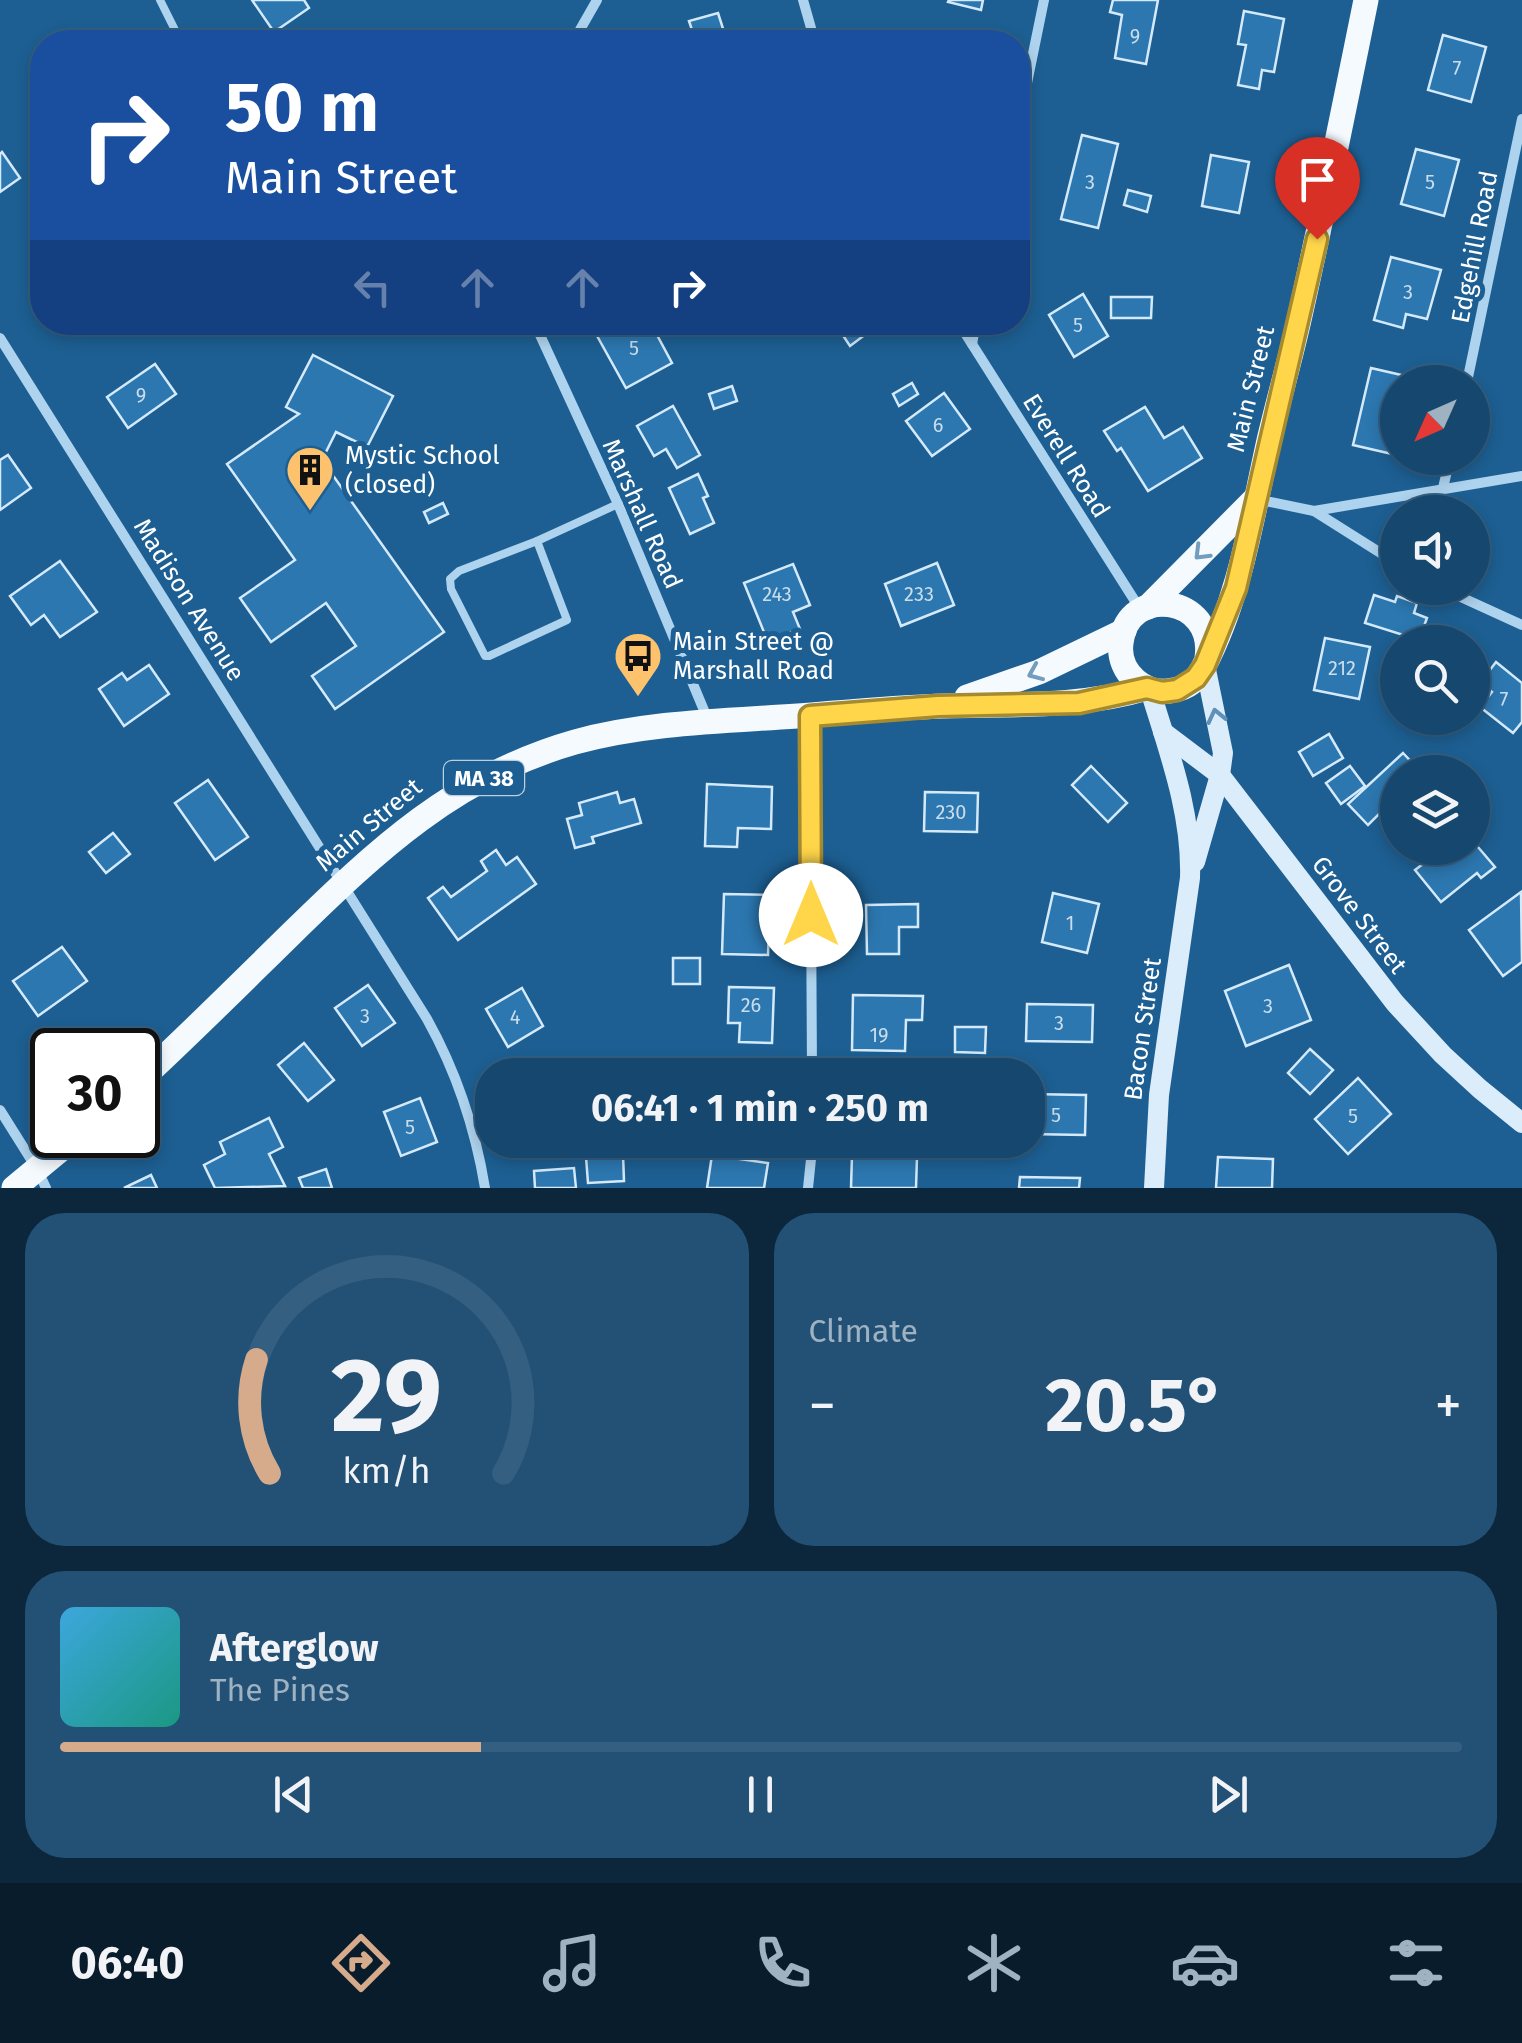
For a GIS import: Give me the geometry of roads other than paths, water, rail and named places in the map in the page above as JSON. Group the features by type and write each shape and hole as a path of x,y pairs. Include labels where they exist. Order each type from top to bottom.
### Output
{"main road":[{"name":"Main Street","path":"1206,661 1236,588 1300,316 1366,0"},
{"name":"MA 38","path":"1124,631 1256,499"},
{"path":"1144,609 1159,604 1175,605 1196,617 1207,638 1206,661"},
{"name":"Main Street","path":"938,706 1017,680 1124,631"},
{"path":"1124,631 1120,643 1124,664 1134,680 1149,689"},
{"name":"MA 38","path":"1149,689 1167,692 1187,686 1206,661"},
{"name":"Bacon Street","path":"1154,1188 1160,1078 1190,878 1220,774 1222,741 1206,661"},
{"name":"Main Street","path":"160,1061 378,852 468,787 546,752 637,730 938,706 1079,703 1149,689"},
{"name":"Bacon Street","path":"1149,689 1184,805 1190,878"},
{"name":"Grove Street","path":"1163,732 1220,774 1395,1003 1443,1055 1522,1123"},
{"path":"14,1188 42,1179 59,1158"}],"street":[{"path":"580,30 597,0"},
{"path":"803,0 812,30"},
{"path":"1030,68 1044,0"},
{"name":"Edgehill Road","path":"1471,365 1522,119"},
{"name":"Marshall Road","path":"540,335 618,504 709,723"},
{"name":"Everell Road","path":"966,335 1144,609"},
{"path":"972,344 974,335"},
{"name":"Madison Avenue","path":"0,338 427,1019 472,1123 485,1188"},
{"path":"1443,488 1446,475"},
{"path":"1314,512 1522,476"},
{"path":"1256,499 1314,512 1380,553"},
{"path":"1478,605 1522,625"},
{"path":"810,716 812,1058"},
{"path":"0,1110 42,1179"},
{"path":"808,1188 810,1158"}],"lane":[{"path":"160,0 175,30"},
{"path":"538,540 566,620 485,656 451,589 450,578 460,570 618,504"}],"place":[{"name":"Mystic School (closed)","path":"310,512"},
{"name":"Main Street @ Marshall Road","path":"638,698"}]}
